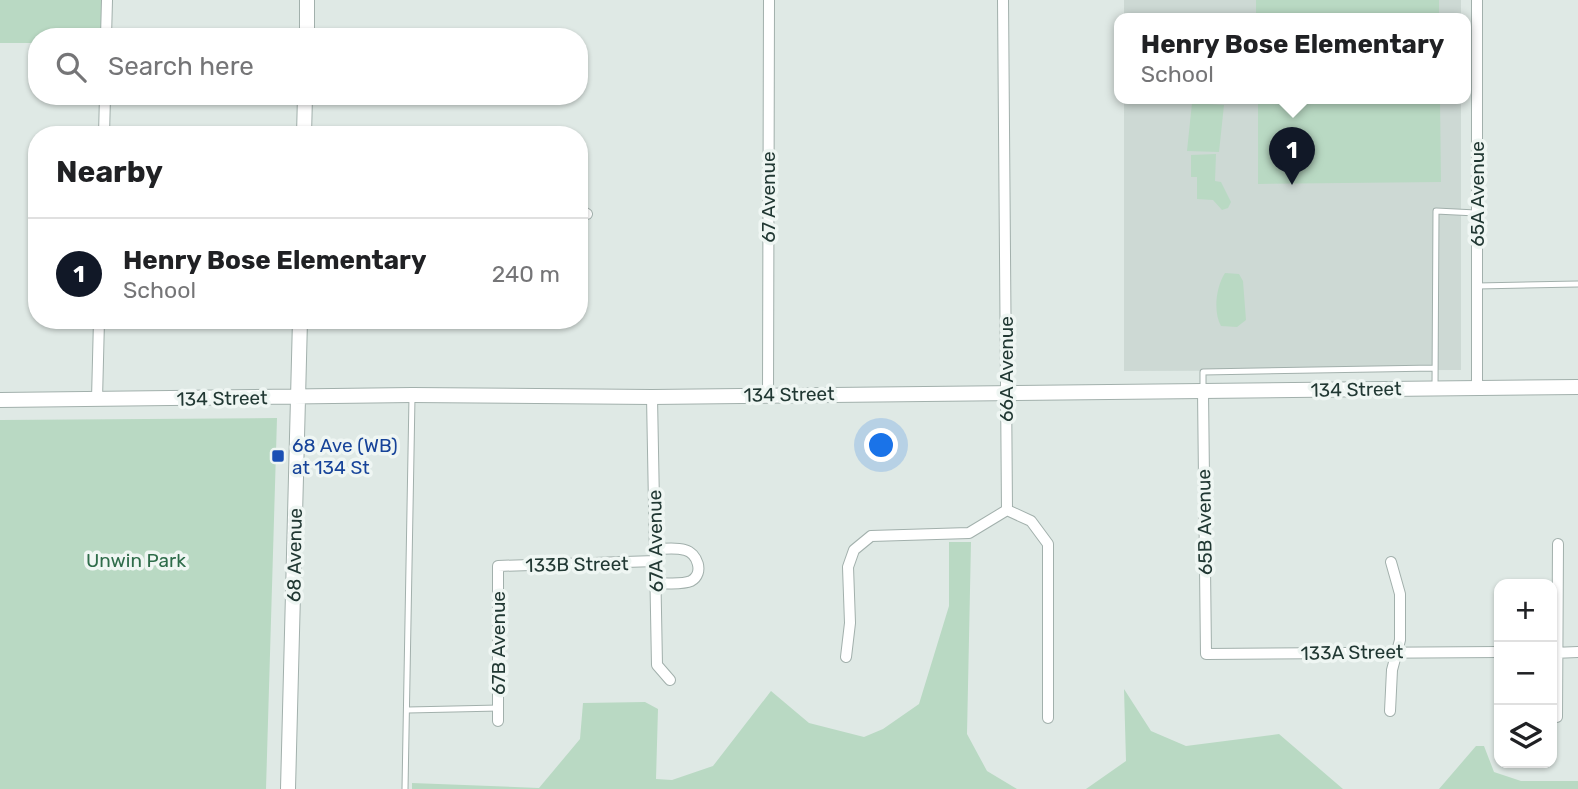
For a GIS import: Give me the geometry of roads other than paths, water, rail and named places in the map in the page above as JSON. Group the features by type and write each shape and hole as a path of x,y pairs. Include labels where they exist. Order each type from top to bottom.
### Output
{"street":[{"path":"106,28 107,0"},
{"path":"307,0 307,28"},
{"name":"67 Avenue","path":"768,395 769,0"},
{"name":"66A Avenue","path":"1003,0 1007,510"},
{"name":"65A Avenue","path":"1477,0 1478,388"},
{"path":"104,126 105,105"},
{"path":"304,126 305,105"},
{"path":"97,399 99,329"},
{"name":"68 Avenue","path":"288,789 300,329"},
{"name":"134 Street","path":"0,400 412,395 652,397 1578,387"},
{"name":"65B Avenue","path":"1203,391 1206,654"},
{"name":"67A Avenue","path":"652,397 657,665 670,680"},
{"path":"846,657 850,623 848,567 854,550 871,536 969,533 1007,510 1031,521 1048,544 1048,718"},
{"path":"1555,642 1558,544"},
{"path":"656,549 689,550 699,566 697,575 691,580 656,583"},
{"name":"133B Street","path":"498,566 656,562"},
{"path":"1390,711 1392,670 1400,640 1400,594 1391,562"},
{"name":"67B Avenue","path":"498,566 498,721"},
{"name":"133A Street","path":"1206,654 1494,652"},
{"path":"1557,653 1578,652"}],"lane":[{"path":"1435,388 1436,211 1477,213"},
{"path":"1477,286 1578,284"},
{"path":"1203,391 1203,372 1435,368"},
{"path":"405,789 412,395"},
{"path":"408,710 499,708"}],"place":[{"name":"Henry Bose Elementary","path":"1292,185"},
{"name":"68 Ave (WB) at 134 St","path":"278,456"}],"park label":[{"name":"Unwin Park","path":"136,560"}]}
